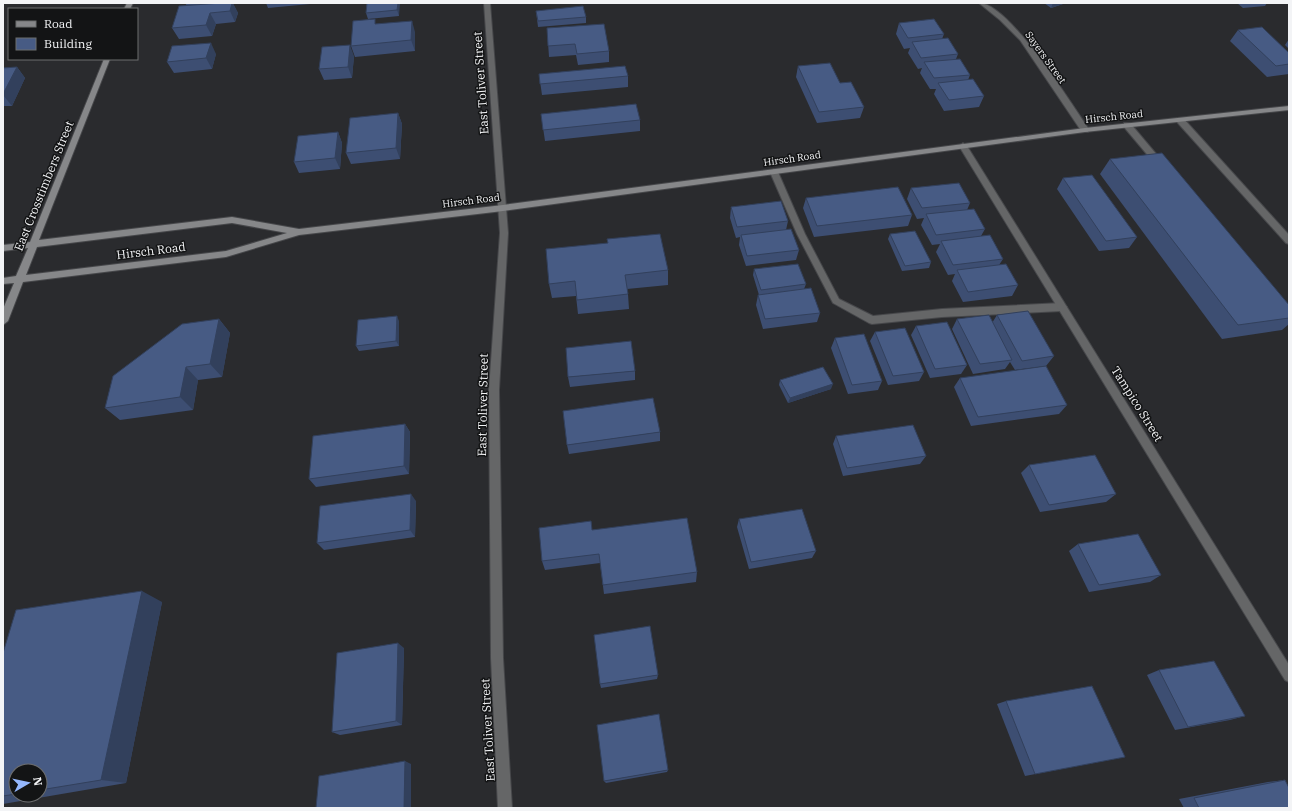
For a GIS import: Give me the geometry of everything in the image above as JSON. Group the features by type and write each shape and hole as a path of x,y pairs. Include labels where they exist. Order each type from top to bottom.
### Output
{"main road":[{"name":"East Crosstimbers Street","path":"3,321 107,60"},
{"name":"Hirsch Road","path":"3,281 226,254 298,232 503,208 1085,130 1289,108"},
{"name":"Hirsch Road","path":"3,248 232,220 298,232"}],"street":[{"name":"East Toliver Street","path":"487,3 504,233 494,390 497,658 506,808"},
{"name":"Sayers Street","path":"982,3 1002,19 1022,39 1085,130"},
{"path":"1180,120 1289,241"},
{"path":"1127,126 1162,167"},
{"name":"Tampico Street","path":"963,146 1289,676"},
{"path":"774,172 801,234 836,301 872,320 942,313 1062,306"}],"building":[{"path":"232,3 230,11 210,13 206,25 172,28 179,6"},
{"path":"367,3 398,3 397,10 366,13"},
{"path":"583,6 586,17 538,21 536,11"},
{"path":"375,19 375,24 412,21 411,40 351,46 353,21"},
{"path":"934,19 944,34 908,38 899,23"},
{"path":"604,24 609,51 577,54 575,44 548,46 547,28"},
{"path":"1262,27 1289,53 1289,64 1276,66 1238,30"},
{"path":"948,38 958,54 921,58 912,42"},
{"path":"211,43 206,58 167,62 172,46"},
{"path":"350,45 348,67 319,69 322,47"},
{"path":"960,59 970,75 934,78 924,62"},
{"path":"830,63 840,83 851,82 864,107 819,112 798,66"},
{"path":"625,66 628,76 540,84 539,74"},
{"path":"17,67 3,94 3,68"},
{"path":"973,79 984,96 949,100 938,83"},
{"path":"636,104 640,120 543,130 541,114"},
{"path":"398,113 396,148 346,153 350,118"},
{"path":"338,132 335,158 294,162 298,136"},
{"path":"1162,153 1289,305 1289,318 1238,325 1110,159"},
{"path":"1092,175 1137,237 1106,241 1063,178"},
{"path":"959,183 970,203 922,208 911,188"},
{"path":"898,187 912,215 817,226 806,198"},
{"path":"781,201 788,221 737,227 731,207"},
{"path":"974,209 985,229 936,235 926,214"},
{"path":"791,229 799,250 747,256 741,235"},
{"path":"915,231 931,262 905,266 890,234"},
{"path":"660,234 668,270 625,275 628,294 577,300 575,281 549,284 546,249 608,243 607,239"},
{"path":"990,235 1003,259 953,265 941,241"},
{"path":"798,264 806,284 761,290 754,269"},
{"path":"1006,264 1018,285 968,292 957,270"},
{"path":"811,288 820,313 765,319 758,295"},
{"path":"1028,311 1054,356 1022,361 997,315"},
{"path":"989,315 1012,360 980,364 957,319"},
{"path":"397,316 396,341 356,346 358,320"},
{"path":"219,319 210,364 186,367 180,397 105,408 113,376 182,324"},
{"path":"947,322 967,365 935,369 916,326"},
{"path":"905,328 924,372 893,376 875,332"},
{"path":"864,334 882,381 852,385 835,338"},
{"path":"631,341 635,371 568,377 566,348"},
{"path":"1046,366 1067,405 978,417 960,378"},
{"path":"823,367 833,384 790,398 780,380"},
{"path":"653,398 660,432 567,445 563,411"},
{"path":"405,424 404,466 309,479 313,436"},
{"path":"913,425 926,456 847,468 836,436"},
{"path":"1095,455 1116,494 1049,505 1029,465"},
{"path":"411,494 410,530 317,543 320,506"},
{"path":"802,509 816,551 751,562 739,519"},
{"path":"687,518 697,572 603,585 599,554 542,561 539,528 591,521 592,530"},
{"path":"1138,534 1161,575 1099,585 1078,544"},
{"path":"142,591 101,780 48,789 48,763 8,763 8,795 3,796 3,653 16,610"},
{"path":"650,626 658,675 600,684 594,635"},
{"path":"398,643 396,721 332,732 337,653"},
{"path":"1214,661 1245,716 1188,727 1159,670"},
{"path":"1092,686 1125,757 1035,774 1006,701"},
{"path":"659,714 668,770 604,781 597,725"},
{"path":"405,761 404,808 316,808 319,776"},
{"path":"1285,780 1289,788 1289,808 1199,808 1194,798"}]}
